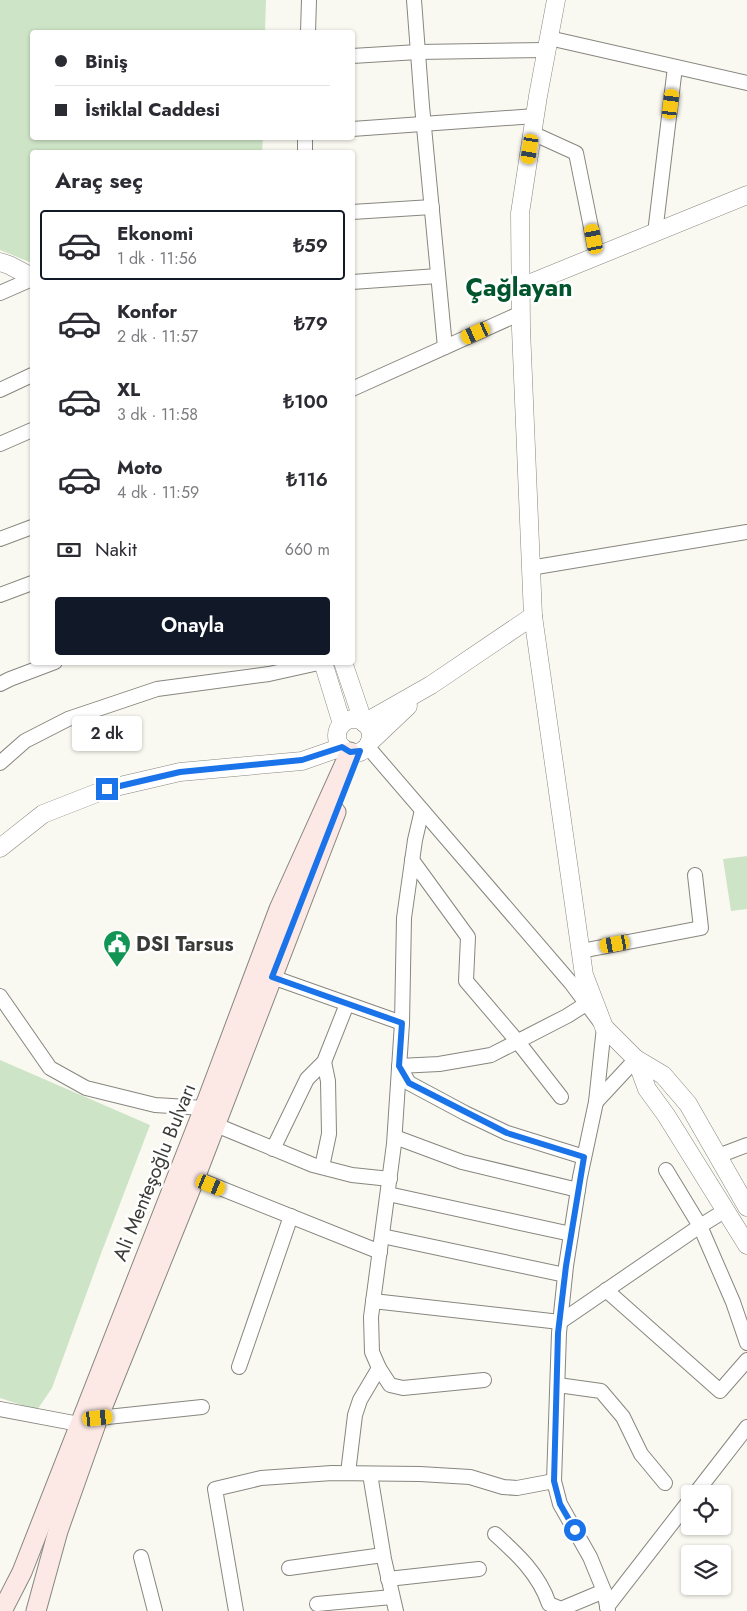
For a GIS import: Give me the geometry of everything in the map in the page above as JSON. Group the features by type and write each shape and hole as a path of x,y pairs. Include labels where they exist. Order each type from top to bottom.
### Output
{"main road":[{"name":"Ali Menteşoğlu Bulvarı","path":"36,1611 58,1530 98,1418 216,1125 357,748"},
{"name":"Ali Menteşoğlu Bulvarı","path":"2,1611 22,1572 204,1108 279,909 357,748"}],"street":[{"path":"308,30 309,0"},
{"path":"414,0 445,347"},
{"path":"556,0 520,213 521,313 530,568 533,616 584,975 604,1027 596,1102 578,1190 565,1275 560,1322 554,1481 560,1504 590,1557 604,1591 608,1609"},
{"path":"355,56 548,44 675,67 747,83"},
{"path":"655,234 675,67"},
{"path":"355,129 424,125 534,124 576,153 597,257"},
{"path":"521,287 747,195"},
{"path":"355,212 432,207"},
{"path":"0,262 30,277"},
{"path":"355,282 438,276"},
{"path":"0,293 30,279"},
{"path":"355,388 521,313"},
{"path":"0,390 30,376"},
{"path":"0,444 30,431"},
{"path":"0,539 30,528"},
{"path":"530,568 747,532"},
{"path":"0,595 30,584"},
{"path":"533,616 430,685 363,722 353,719 342,724 337,735 357,748 422,810 604,1027 636,1059 663,1075 688,1104 747,1207"},
{"path":"0,684 48,665"},
{"path":"0,763 24,741 68,719 157,689 269,674 310,665"},
{"path":"324,665 342,724"},
{"path":"344,665 363,722 370,730 357,748"},
{"path":"0,848 43,814 107,789 180,772 302,760 357,748 430,685"},
{"path":"422,810 412,860 404,918 402,1023 394,1137 371,1317 372,1352 378,1368 390,1385 403,1388 484,1380"},
{"path":"412,860 468,937 466,981 518,1042 561,1097"},
{"path":"581,951 700,928 694,875"},
{"path":"272,977 402,1023"},
{"path":"0,996 50,1068 86,1088 155,1105 204,1108 216,1125 272,1148 322,1167 352,1175 390,1179"},
{"path":"272,1148 307,1079 324,1062 347,1004"},
{"path":"399,1066 439,1064 491,1055 567,1016 586,1004"},
{"path":"596,1102 636,1059"},
{"path":"636,1059 647,1089 666,1115 747,1245"},
{"path":"322,1167 329,1134 328,1081 324,1062"},
{"path":"399,1066 409,1083 473,1117 507,1133 584,1157"},
{"path":"394,1137 462,1162 578,1190"},
{"path":"718,1156 747,1145"},
{"path":"666,1170 700,1226 733,1302 747,1343"},
{"path":"195,1178 380,1252"},
{"path":"388,1194 571,1234"},
{"path":"373,1301 560,1322 726,1210"},
{"path":"239,1367 291,1216"},
{"path":"382,1236 565,1275"},
{"path":"606,1290 720,1391 747,1360"},
{"path":"348,1473 356,1415 360,1400 378,1368"},
{"path":"558,1385 601,1391 623,1417 641,1454 665,1483"},
{"path":"98,1418 202,1408"},
{"path":"0,1409 79,1424"},
{"path":"701,1485 747,1427"},
{"path":"236,1611 215,1489 261,1478 332,1473 420,1474 470,1477 503,1487 517,1488 554,1481"},
{"path":"370,1474 383,1555 396,1611"},
{"path":"608,1609 681,1512"},
{"path":"495,1534 524,1561 545,1590 549,1604 561,1608 604,1591"},
{"path":"289,1568 383,1555"},
{"path":"141,1557 155,1611"},
{"path":"388,1578 478,1569"},
{"path":"317,1604 392,1597"}],"green space":[{"path":"0,0 266,0 265,30 30,30 30,140 263,140 262,150 30,150 30,262 0,250"},
{"path":"747,856 747,909 731,911 723,859"},
{"path":"0,1060 150,1125 52,1388 37,1410 0,1398"}],"place":[{"name":"DSI Tarsus","path":"117,968"}],"district":[{"name":"Çağlayan","path":"519,287"}],"route":[{"path":"107,789 180,772 302,760 342,747 350,752 360,751 272,977 402,1023 399,1066 409,1083 507,1133 584,1157 566,1266 558,1333 554,1481 560,1504 575,1530"}]}
